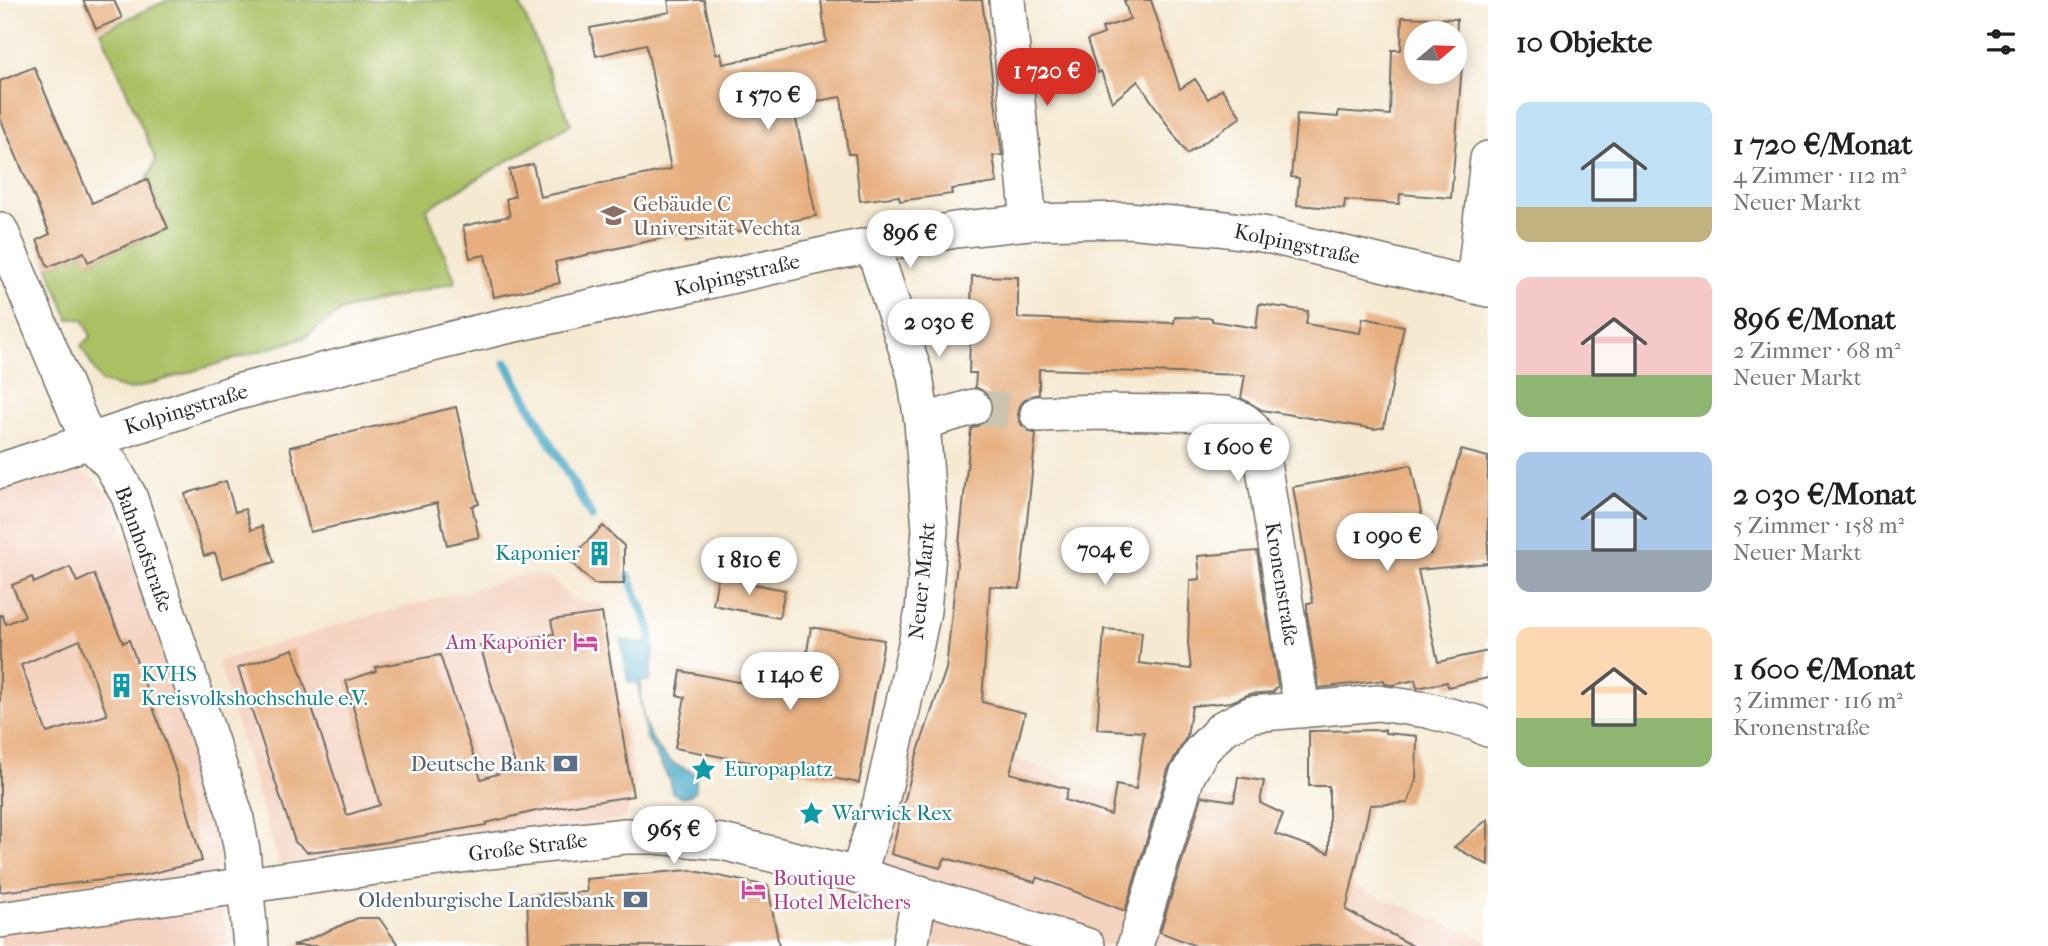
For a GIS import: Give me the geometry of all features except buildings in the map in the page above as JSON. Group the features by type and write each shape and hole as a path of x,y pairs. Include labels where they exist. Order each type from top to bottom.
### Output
{"street":[{"path":"1007,0 1029,222"},
{"path":"1481,287 1488,159"},
{"name":"Kolpingstraße","path":"0,471 88,440 276,382 493,329 955,230 1029,222 1127,220 1263,234 1481,287"},
{"name":"Bahnhofstraße","path":"0,230 88,440 111,464 129,496 235,814 251,946"},
{"name":"Neuer Markt","path":"858,875 881,802 923,611 930,530 922,422 915,375 873,246"},
{"path":"922,422 973,407"},
{"name":"Kronenstraße","path":"1038,414 1226,414 1243,418 1255,432 1261,449 1302,710"},
{"path":"1135,946 1187,776 1201,751 1223,728 1252,714 1378,703 1427,710 1476,723 1488,729"},
{"name":"Große Straße","path":"0,919 489,851 625,836 722,842 858,875 1087,946"},
{"path":"910,946 920,893"}],"shaded area":[{"path":"71,471 90,475 115,503 219,818 223,850 214,873 229,946 0,946 0,486"},
{"path":"527,574 551,579 574,601 602,603 636,784 627,815 620,820 279,864 218,661"},
{"path":"905,721 1099,788 1443,922 1488,941 1488,946 915,946 924,889 872,871"}],"green space":[{"path":"168,0 518,0 571,124 426,209 456,282 342,310 304,338 130,390 101,382 81,346 91,336 83,319 69,319 48,267 84,252 89,262 168,228 147,179 156,160 101,31"}],"water":[{"path":"621,640 647,644 648,650 654,651 649,681 641,681 641,701 638,684 628,682"},
{"path":"643,714 650,736 663,754 674,764 696,775 696,789 688,796 672,792 669,779 646,736"}],"waterway":[{"path":"506,363 592,517"},
{"path":"629,577 650,629 651,647"}],"tunnel":[{"path":"973,407 1038,414"}],"place":[{"name":"Gebäude C Universität Vechta","path":"613,216"},
{"name":"Kaponier","path":"600,553"},
{"name":"Am Kaponier","path":"586,642"},
{"name":"KVHS Kreisvolkshochschule e.V.","path":"121,686"},
{"name":"Deutsche Bank","path":"566,764"},
{"name":"Europaplatz","path":"704,769"},
{"name":"Warwick Rex","path":"812,813"},
{"name":"Boutique Hotel Melchers","path":"753,890"},
{"name":"Oldenburgische Landesbank","path":"635,900"}]}
